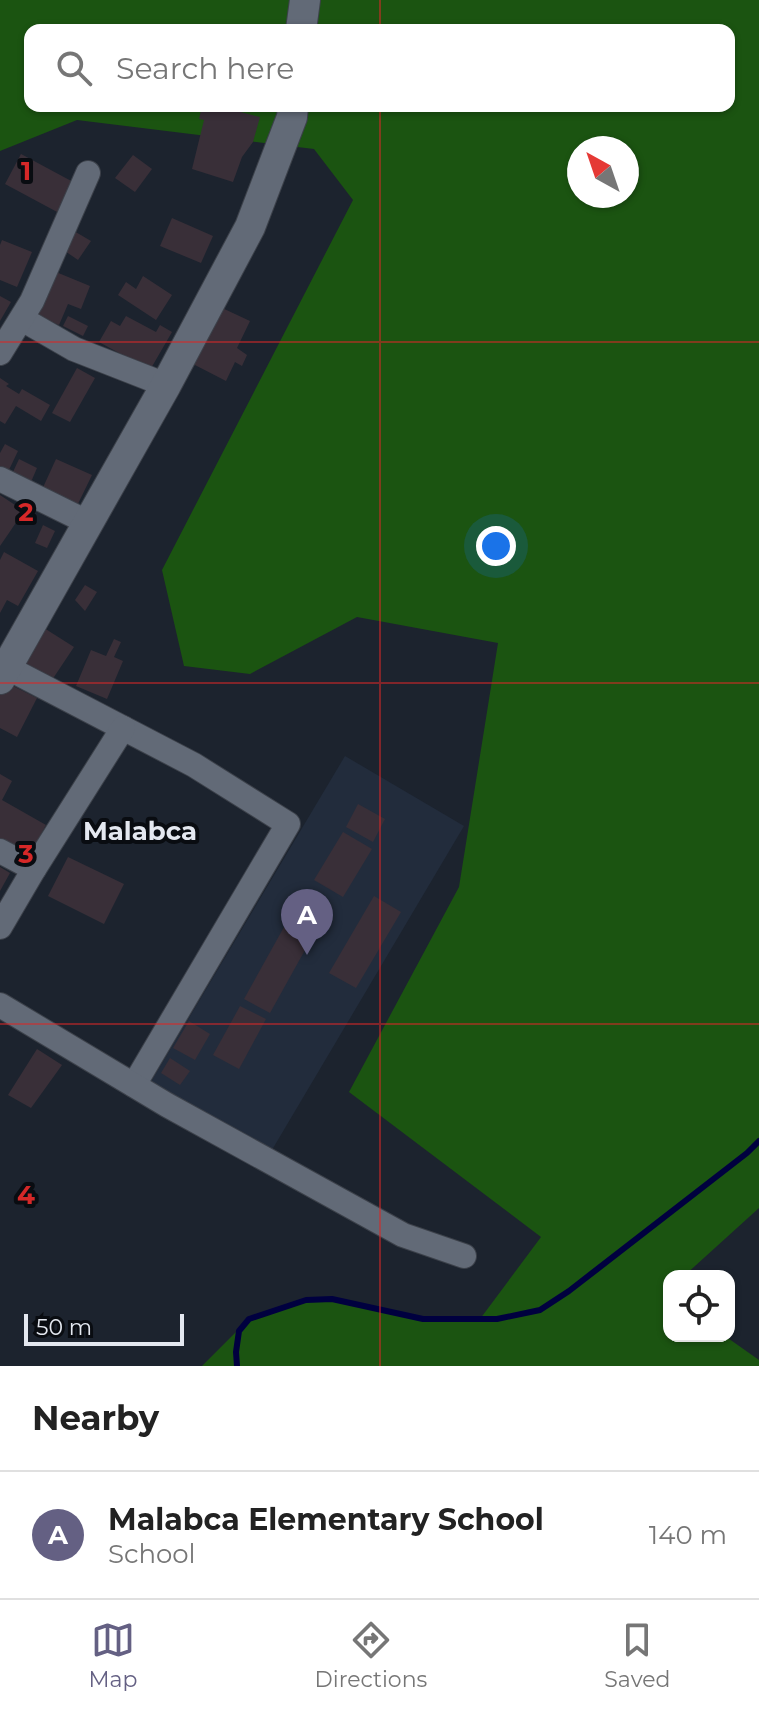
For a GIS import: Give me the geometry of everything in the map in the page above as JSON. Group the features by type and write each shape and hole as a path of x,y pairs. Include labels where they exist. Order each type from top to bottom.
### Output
{"street":[{"path":"302,24 305,0"},
{"path":"134,1085 288,824 194,765 2,670 166,385 250,227 292,112"},
{"path":"0,353 32,301 88,173"},
{"path":"22,319 74,349 166,385"},
{"path":"0,479 87,522"},
{"path":"0,927 123,728"},
{"path":"0,851 34,869"},
{"path":"0,1005 180,1112 403,1235 464,1256"}],"shaded area":[{"path":"345,756 464,826 269,1155 149,1085"}],"green space":[{"path":"0,0 759,0 759,1208 691,1270 663,1270 663,1342 734,1342 759,1360 759,1366 202,1366 249,1319 306,1300 332,1299 423,1319 480,1319 541,1237 349,1092 459,887 498,643 357,617 250,674 184,666 162,570 353,200 314,149 77,120 0,151"}],"building":[{"path":"201,112 241,112 260,117 253,142 242,157 233,182 192,169 204,120 199,119"},
{"path":"21,154 75,183 59,213 5,184"},
{"path":"133,155 152,169 135,192 115,178"},
{"path":"172,218 213,236 201,263 160,246"},
{"path":"74,231 91,241 78,260 62,249"},
{"path":"2,240 32,252 17,287 0,280"},
{"path":"56,272 90,286 81,309 68,304 59,325 38,316"},
{"path":"143,276 172,295 156,320 118,295 126,282 136,289"},
{"path":"0,296 11,302 0,321"},
{"path":"220,307 250,321 237,348 247,355 242,366 235,362 226,381 193,364"},
{"path":"68,316 88,326 83,336 63,326"},
{"path":"126,316 156,332 160,325 172,332 150,370 99,342 111,321 120,326"},
{"path":"77,368 95,378 70,422 52,413"},
{"path":"0,378 19,394 22,389 50,405 41,421 16,406 5,424 0,421"},
{"path":"5,444 18,451 8,472 0,468 0,453"},
{"path":"19,459 37,468 31,482 12,474"},
{"path":"56,459 92,475 75,510 40,494"},
{"path":"0,495 24,511 0,546"},
{"path":"43,525 55,531 47,548 35,543"},
{"path":"4,552 38,571 18,606 7,600 0,613 0,560"},
{"path":"85,585 97,592 85,611 75,600"},
{"path":"44,628 74,647 52,680 18,658"},
{"path":"114,639 121,642 114,657 123,661 107,699 76,686 91,650 106,656"},
{"path":"3,681 37,698 17,737 0,728 0,687"},
{"path":"0,774 12,781 2,800 46,825 29,856 0,840"},
{"path":"358,804 385,819 373,842 346,827"},
{"path":"343,832 372,849 343,897 314,880"},
{"path":"68,857 124,884 104,924 48,896"},
{"path":"0,867 10,873 0,891"},
{"path":"374,896 401,912 356,988 329,973"},
{"path":"284,927 310,941 270,1013 244,999"},
{"path":"240,1006 266,1019 239,1069 213,1055"},
{"path":"189,1021 210,1034 195,1060 173,1048"},
{"path":"37,1049 62,1065 31,1108 8,1095"},
{"path":"170,1058 190,1071 180,1085 161,1073"}],"waterway":[{"path":"237,1366 239,1331 249,1319 306,1300 332,1299 423,1319 497,1319 540,1310 569,1291 759,1141"}],"place":[{"name":"Malabca Elementary School","path":"307,955"}],"district":[{"name":"Malabca","path":"140,831"}]}
